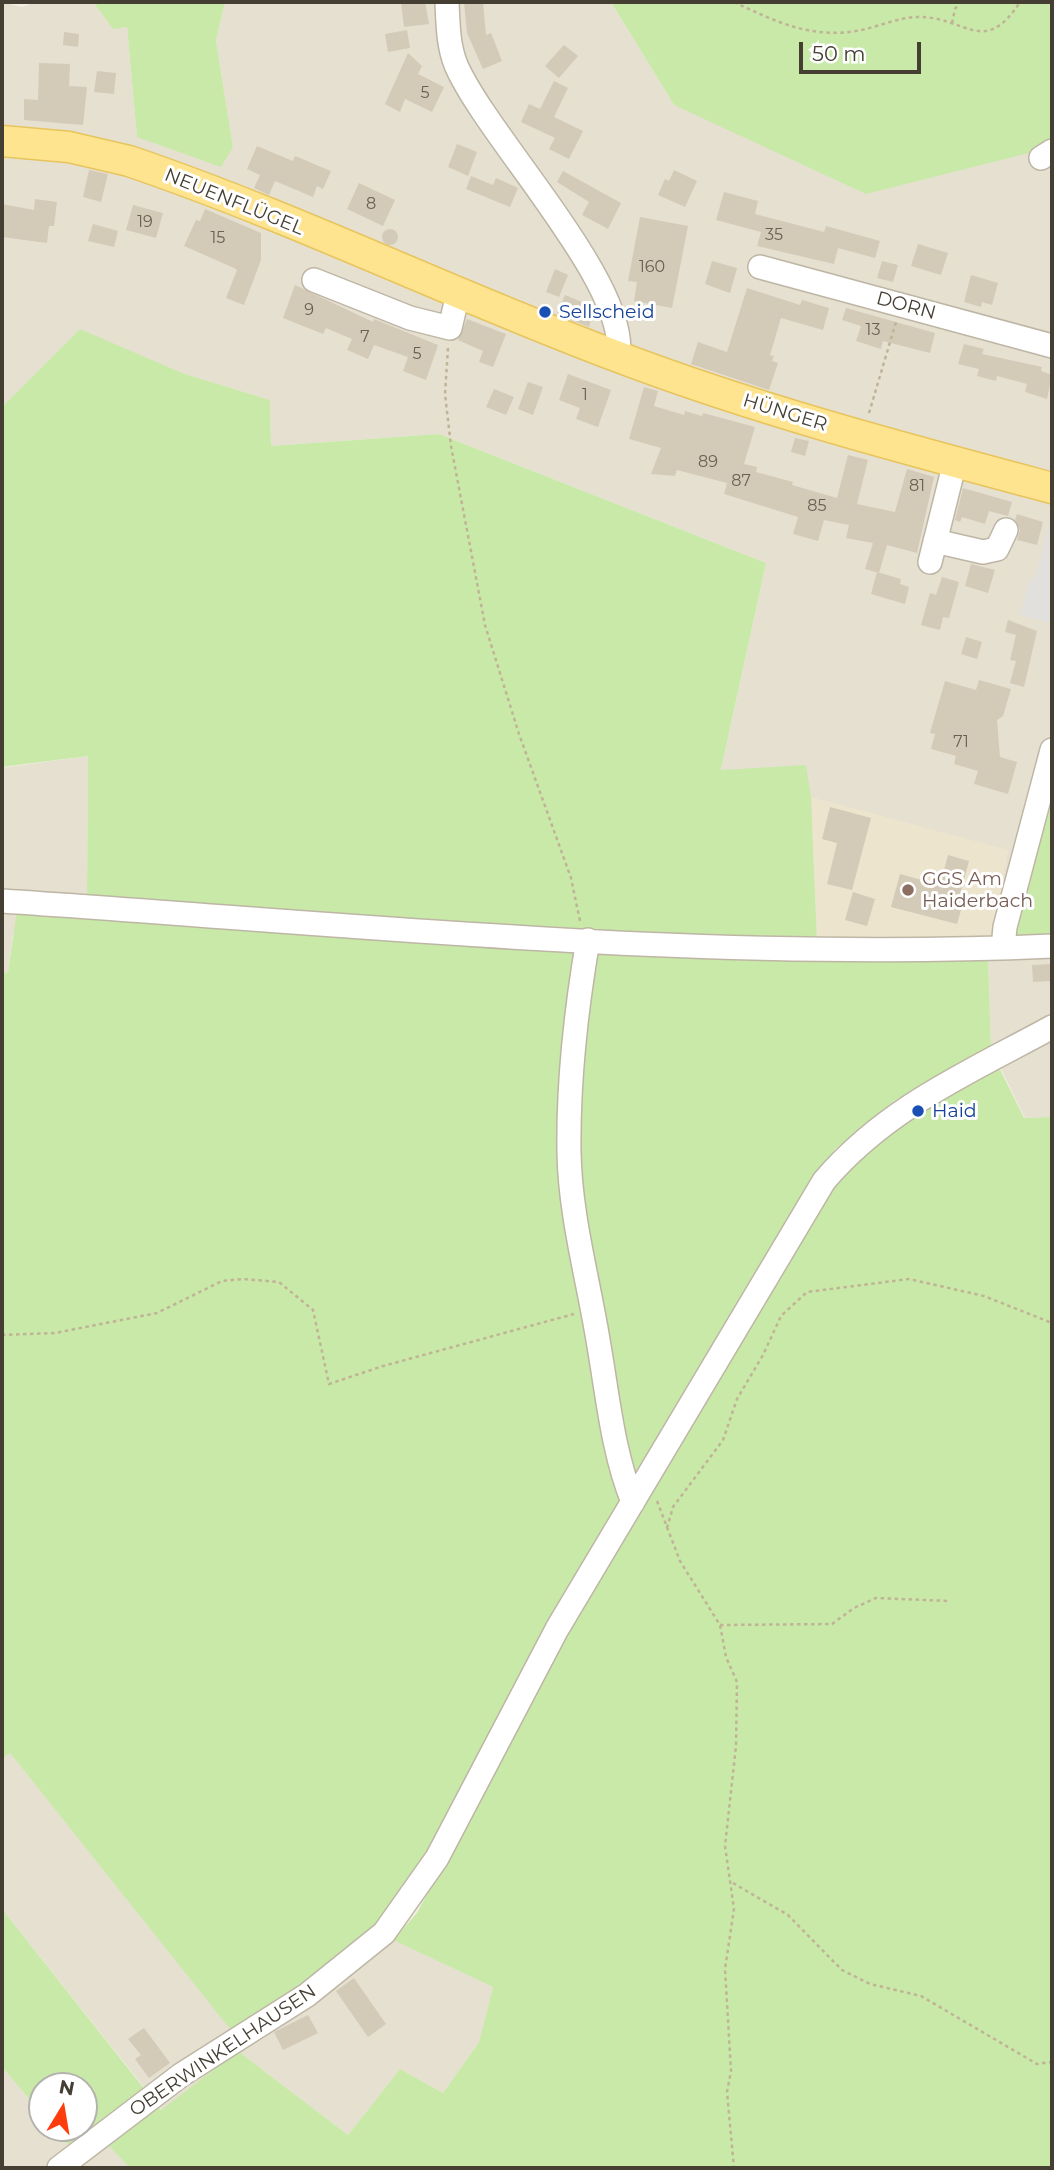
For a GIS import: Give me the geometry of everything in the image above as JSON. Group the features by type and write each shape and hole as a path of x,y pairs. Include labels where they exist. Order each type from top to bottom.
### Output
{"main road":[{"name":"NEUENFLÜGEL","path":"2,141 69,147 129,161 618,357"},
{"name":"HÜNGER","path":"618,357 862,437 1052,488"}],"street":[{"path":"447,2 450,48 458,68 559,220 602,292 619,332 618,357"},
{"name":"DORN","path":"760,267 1052,346"},
{"path":"314,280 410,318 450,328 458,294"},
{"path":"955,462 933,552 983,552 997,549 1006,530"},
{"path":"1003,948 1005,927 1052,750"},
{"path":"2,901 588,940 824,949 1052,946"},
{"path":"588,940 575,1032 569,1153 579,1237 623,1477 638,1494"},
{"name":"OBERWINKELHAUSEN","path":"59,2168 181,2075 307,1995 384,1933 437,1858 462,1816 557,1629 824,1181 849,1152 888,1120 990,1058 1052,1027"}],"path":[{"path":"734,2 793,28 817,33 847,33 914,17 932,17 970,32 993,30 1008,21 1020,2"},
{"path":"952,23 955,9 960,2"},
{"path":"862,437 896,320"},
{"path":"450,328 445,394 485,625 519,734 571,878 581,930 588,940"},
{"path":"2,1335 55,1333 157,1313 222,1281 243,1279 279,1283 313,1310 329,1384 383,1366 593,1309"},
{"path":"667,1528 673,1507 723,1440 737,1399 763,1355 781,1316 807,1293 909,1279 984,1296 1052,1323"},
{"path":"638,1494 658,1502 680,1561 720,1625 726,1657 737,1682 736,1746 725,1846 733,1884 734,1909 725,1969 731,2071 727,2092 734,2168"},
{"path":"720,1625 832,1624 854,1608 876,1598 950,1601"},
{"path":"733,1884 788,1916 842,1970 870,1984 922,1996 1037,2064 1052,2062"}],"shaded area":[{"path":"2,2 22,7 35,2 93,2 113,28 127,27 137,137 233,147 216,41 225,2 611,2 674,105 1033,152 1052,139 1052,936 989,936 721,771 766,563 439,434 271,446 270,400 182,373 2,407"},
{"path":"1052,513 1052,624 1020,615 1031,578 1035,578"},
{"path":"88,756 87,898 13,934 8,972 2,974 2,768"},
{"name":"GGS Am Haiderbach","path":"811,797 1008,850 995,930 989,936 817,941"},
{"path":"1052,952 1052,1117 1025,1118 991,1048 988,955"},
{"path":"10,1753 230,2028 375,1931 493,1987 479,2042 443,2093 400,2069 348,2135 238,2051 162,2110 2,1909 2,1759"},
{"path":"2,2067 28,2098 28,2142 66,2142 72,2149 108,2145 130,2168 2,2168"}],"green space":[{"path":"93,2 225,2 216,41 233,147 221,167 137,137 127,27 113,29"},
{"path":"611,2 1052,2 1052,139 1033,152 866,194 674,105"},
{"path":"80,329 182,373 270,400 271,446 439,434 766,563 721,770 806,765 811,797 817,941 571,930 87,898 88,756 2,767 2,407"},
{"path":"1052,787 1052,936 1016,937 1013,930"},
{"path":"17,910 988,955 991,1048 894,1101 835,1149 783,1230 432,1853 375,1931 313,1977 230,2029 10,1753 2,1759 2,974 8,972"},
{"path":"996,1061 1024,1118 1052,1117 1052,2168 130,2168 108,2145 72,2149 66,2142 98,2142 98,2072 28,2072 28,2098 2,2067 2,1909 161,2110 238,2051 348,2135 400,2069 443,2093 479,2042 493,1987 393,1940 417,1913 563,1634 831,1185 914,1109"}],"building":[{"path":"401,2 425,2 429,24 404,27"},
{"path":"464,2 483,2 486,35 491,33 502,61 483,69 467,33"},
{"path":"407,30 410,48 388,52 385,34"},
{"path":"64,32 79,34 78,47 63,45"},
{"path":"564,45 578,56 559,78 545,66"},
{"path":"408,53 422,66 418,74 444,87 432,112 405,99 400,112 385,104"},
{"path":"39,63 70,64 69,86 87,87 83,125 24,120 24,99 38,100"},
{"path":"97,71 116,73 114,94 94,92"},
{"path":"554,81 568,88 554,117 583,131 569,159 549,149 555,138 521,122 529,104 540,109"},
{"path":"457,144 477,152 468,176 448,167"},
{"path":"257,146 293,161 295,156 331,171 323,189 317,186 313,197 275,181 269,195 254,188 260,175 247,169"},
{"path":"89,170 108,174 101,202 83,197"},
{"path":"674,170 697,181 685,207 658,195 665,179 669,181"},
{"path":"563,171 621,203 608,229 582,215 589,202 557,182"},
{"path":"471,176 493,185 496,178 518,188 510,207 466,189"},
{"path":"359,183 395,200 383,226 347,209"},
{"path":"724,192 758,201 755,214 824,232 826,226 880,241 875,258 838,248 834,264 757,246 761,232 716,220"},
{"path":"35,199 57,202 54,226 49,226 47,243 2,237 2,204 34,210"},
{"path":"133,205 163,213 156,238 126,230"},
{"path":"205,209 261,233 261,260 244,305 226,298 237,270 184,246 196,220 200,221"},
{"path":"640,217 688,226 672,308 634,301 637,282 628,281"},
{"path":"93,224 118,231 114,247 88,241"},
{"path":"387,229 393,229 398,237 396,243 387,245 382,240 382,234"},
{"path":"918,244 948,253 941,275 911,266"},
{"path":"712,261 737,268 730,293 705,284"},
{"path":"882,261 898,265 893,282 877,278"},
{"path":"555,269 568,275 559,297 546,292"},
{"path":"971,275 998,283 992,305 982,302 981,307 964,302"},
{"path":"295,285 373,322 374,319 438,345 426,380 403,371 408,357 374,345 368,359 347,350 352,339 326,328 323,334 283,318"},
{"path":"747,288 800,305 802,300 829,308 823,330 781,318 770,355 774,356 772,361 778,363 769,390 691,364 698,342 727,352"},
{"path":"565,295 594,307 589,327 557,314"},
{"path":"846,308 935,333 930,353 883,341 881,349 856,341 861,326 842,320"},
{"path":"467,319 506,334 493,367 479,362 483,351 458,340"},
{"path":"964,344 984,349 982,354 1042,367 1041,371 1052,375 1047,399 1025,392 1027,384 997,376 996,381 977,376 979,369 958,364"},
{"path":"568,374 611,390 598,427 576,419 580,408 559,400"},
{"path":"528,382 543,387 533,415 518,409"},
{"path":"644,387 658,391 654,406 684,415 685,411 702,416 703,413 755,427 744,464 757,467 756,472 793,482 792,485 837,498 848,455 868,460 857,504 895,512 907,469 934,477 917,553 887,545 879,573 865,569 873,543 846,538 849,525 824,520 818,541 793,534 798,517 724,494 727,483 677,470 675,476 651,474 661,448 629,439"},
{"path":"494,389 514,397 506,415 486,407"},
{"path":"795,438 809,441 805,456 791,452"},
{"path":"963,488 1012,502 1008,516 989,511 985,524 962,517 960,522 955,520"},
{"path":"1017,514 1043,522 1037,545 1017,540 1020,530 1015,520"},
{"path":"971,564 995,570 988,593 965,586"},
{"path":"877,572 901,579 900,584 909,587 905,604 871,594"},
{"path":"942,577 959,582 949,618 943,617 940,630 921,625 930,593 936,595"},
{"path":"1008,620 1037,631 1024,687 1010,683 1016,661 1010,660 1016,635 1005,632"},
{"path":"966,637 982,642 977,659 961,654"},
{"path":"979,680 1011,689 1003,716 997,720 1000,757 1017,762 1008,794 974,784 978,771 954,764 956,756 931,749 935,734 930,733 945,681 976,690"},
{"path":"830,807 871,818 852,890 827,884 837,843 822,839"},
{"path":"948,855 969,861 961,891 966,893 957,924 891,907 900,874 940,885"},
{"path":"853,892 875,899 867,926 845,920"},
{"path":"1052,964 1052,981 1033,982 1032,965"},
{"path":"354,1978 386,2024 368,2037 336,1991"},
{"path":"308,2015 318,2033 283,2050 274,2032"},
{"path":"144,2028 170,2063 149,2078 135,2059 141,2055 128,2039"}],"place":[{"name":"Sellscheid","path":"545,312"},
{"name":"GGS Am Haiderbach","path":"908,890"},
{"name":"Haid","path":"918,1111"}]}
